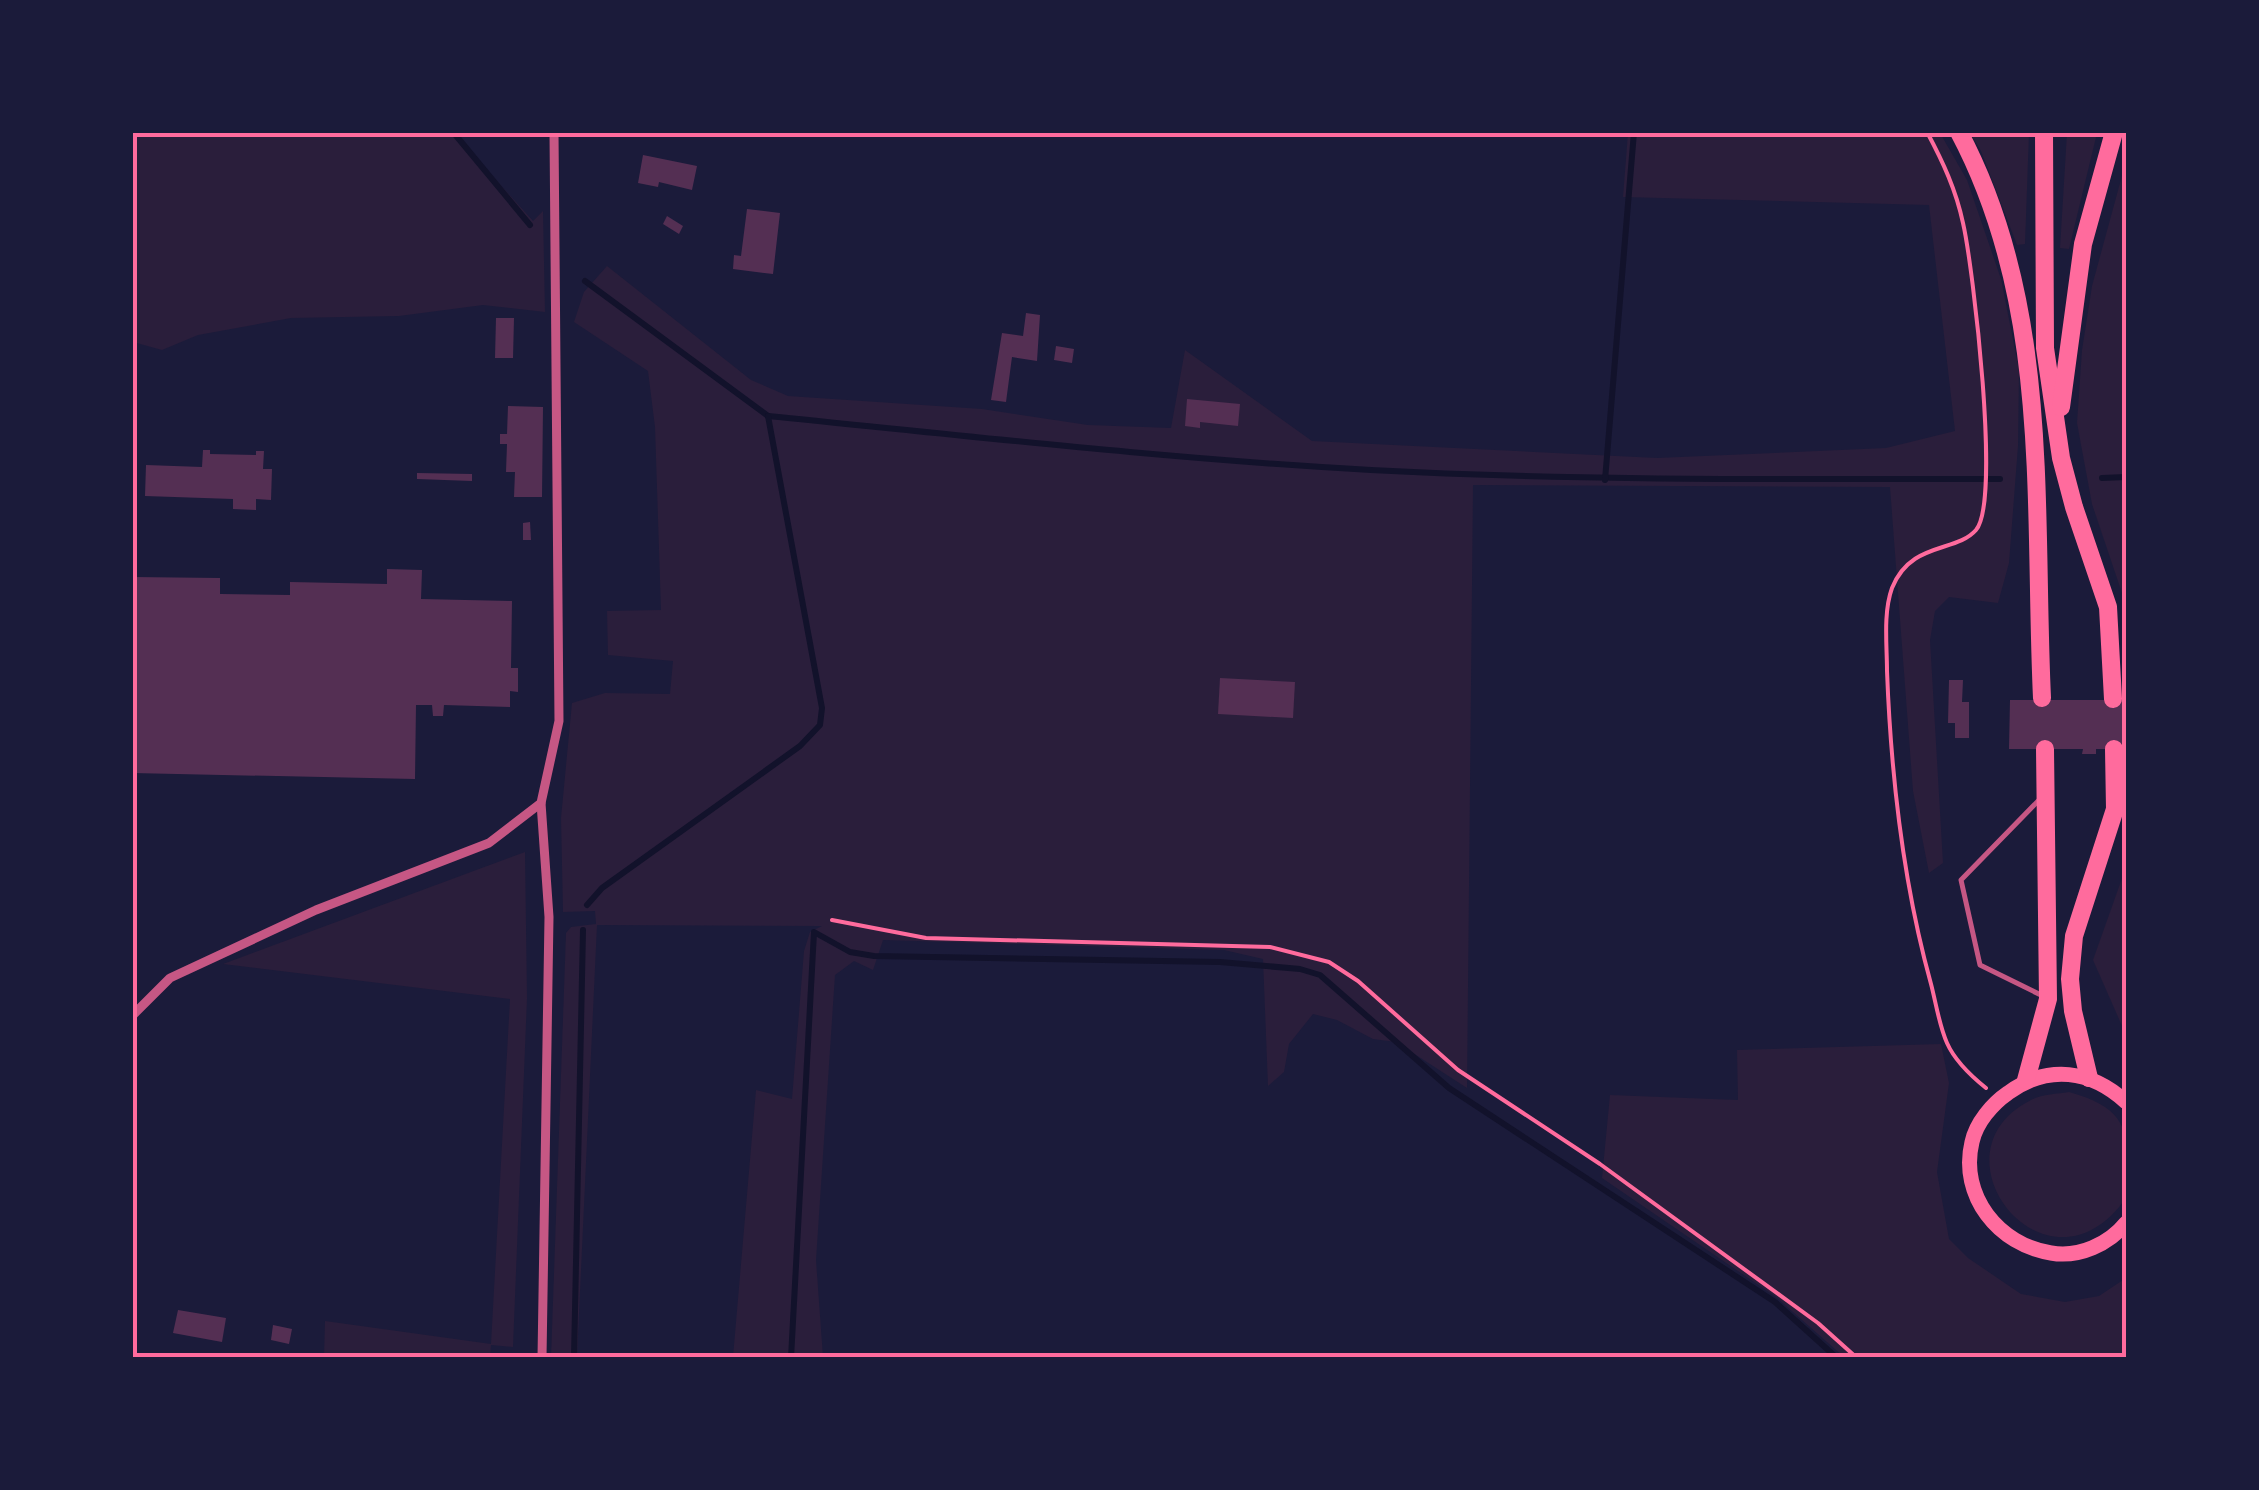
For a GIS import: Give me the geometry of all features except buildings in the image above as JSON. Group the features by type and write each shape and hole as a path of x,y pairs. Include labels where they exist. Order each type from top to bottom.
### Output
{"highway":[{"path":"1959,132 1979,170 2008,252 2022,316 2034,418 2042,698"},
{"path":"2044,132 2045,348 2061,458 2108,608 2113,699"},
{"path":"2058,427 2082,244 2114,132"},
{"path":"2034,418 2045,348"},
{"path":"2026,1080 2048,998 2045,749"},
{"path":"2089,1078 2070,980 2074,936 2115,809 2114,749"}],"main road":[{"path":"2126,1102 2089,1078 2059,1073 2026,1080 1999,1099 1986,1114 1972,1141 1971,1180 1988,1220 2008,1238 2032,1250 2082,1252 2116,1236 2126,1223"}],"street":[{"path":"542,1358 549,917 541,803 558,721 554,132"},
{"path":"132,1016 170,978 316,910 489,843 541,803"}],"lane":[{"path":"2046,792 1961,880 1980,964 2048,998"}],"path":[{"path":"1927,132 1950,174 1964,225 1985,400 1985,491 1976,532 1927,550 1893,587 1886,624 1888,704 1904,864 1946,1042 1971,1076 1999,1099"},
{"path":"832,920 926,938 1270,947 1329,962 1358,981 1458,1070 1616,1175 1818,1323 1857,1358"}],"shaded area":[{"path":"132,133 454,133 533,221 543,211 545,312 483,305 399,316 291,318 198,335 162,350 133,342"},
{"path":"1628,133 1940,133 1967,180 2001,279 2019,370 2018,446 2009,563 1998,603 1949,597 1935,611 1930,640 1943,863 1929,873 1913,791 1890,487 1473,485 1467,1088 1396,1042 1373,1039 1337,1020 1313,1014 1289,1044 1284,1072 1268,1086 1263,959 1224,950 883,940 873,970 854,961 835,975 816,1260 823,1357 733,1357 756,1090 792,1099 804,951 810,932 822,926 597,925 577,1357 551,1358 566,933 571,927 596,924 595,911 563,912 561,818 572,703 605,693 670,694 673,661 608,655 607,611 661,610 655,427 648,371 574,322 584,292 607,266 751,380 788,396 982,409 1088,425 1171,428 1185,350 1312,441 1657,458 1886,448 1955,431 1929,205 1623,197"},
{"path":"1970,133 2029,133 2025,244 2017,245 1981,151"},
{"path":"2067,133 2097,133 2069,249 2060,248"},
{"path":"2126,161 2126,605 2092,504 2077,423 2092,286"},
{"path":"525,852 527,998 513,1347 491,1345 490,1357 324,1357 325,1321 491,1344 510,999 223,964"},
{"path":"2126,867 2126,1035 2093,960"},
{"path":"1941,1044 1949,1083 1937,1172 1949,1239 1968,1258 2021,1294 2065,1302 2099,1296 2126,1278 2126,1357 1844,1357 1776,1297 1602,1178 1610,1095 1738,1100 1737,1050"},
{"path":"2069,1092 2107,1108 2117,1118 2126,1144 2126,1198 2095,1228 2063,1237 2033,1230 2009,1211 1993,1184 1990,1154 2001,1124 2031,1100"}],"waterway":[{"path":"453,132 530,225"},
{"path":"1605,480 1634,132"},
{"path":"585,281 768,416"},
{"path":"768,416 1145,453 1371,470 1607,478 2000,479"},
{"path":"587,905 602,888 800,746 820,725 822,708 768,416"},
{"path":"2102,478 2126,477"},
{"path":"574,1358 583,930"},
{"path":"791,1358 814,932 850,952 874,956 1220,962 1300,969 1320,975 1449,1088 1775,1302 1837,1358"}]}
